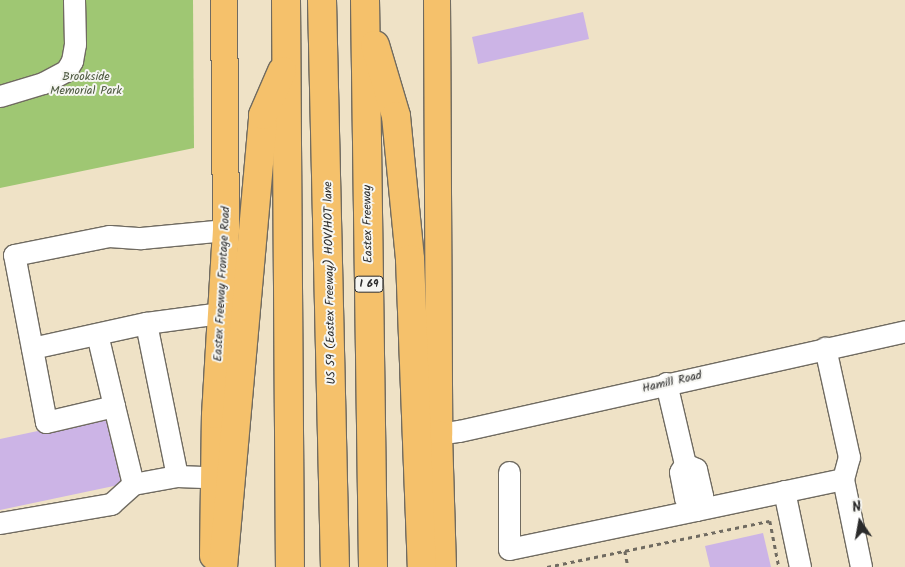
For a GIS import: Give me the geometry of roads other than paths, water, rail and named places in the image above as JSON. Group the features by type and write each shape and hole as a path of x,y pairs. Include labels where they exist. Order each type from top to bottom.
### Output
{"highway":[{"path":"286,0 290,567"},
{"name":"US 59 (Eastex Freeway) HOV/HOT lane","path":"322,0 335,567"},
{"path":"365,6 396,116 410,259 422,567"},
{"name":"Eastex Freeway","path":"365,6 373,567"},
{"path":"223,567 223,478 263,115 286,61"}],"main road":[{"name":"Eastex Freeway Frontage Road","path":"212,567 223,478 221,313 226,230 224,0"},
{"path":"437,0 439,434 443,567"}],"street":[{"path":"0,96 42,83 66,71 72,61 75,44 74,0"},
{"path":"114,406 46,422 14,255 109,236 141,238 226,230"},
{"path":"32,348 146,324 221,313"},
{"path":"146,324 177,476"},
{"name":"Hamill Road","path":"439,434 905,331"},
{"path":"97,334 133,484"},
{"path":"825,348 849,457 843,479 861,567"},
{"path":"666,383 685,464 696,469 702,496 695,506"},
{"path":"509,472 509,558 695,506 843,479"},
{"path":"0,523 111,504 133,484 177,476 223,478"},
{"path":"784,491 800,567"}],"park label":[{"name":"Brookside Memorial Park","path":"86,84"}]}
